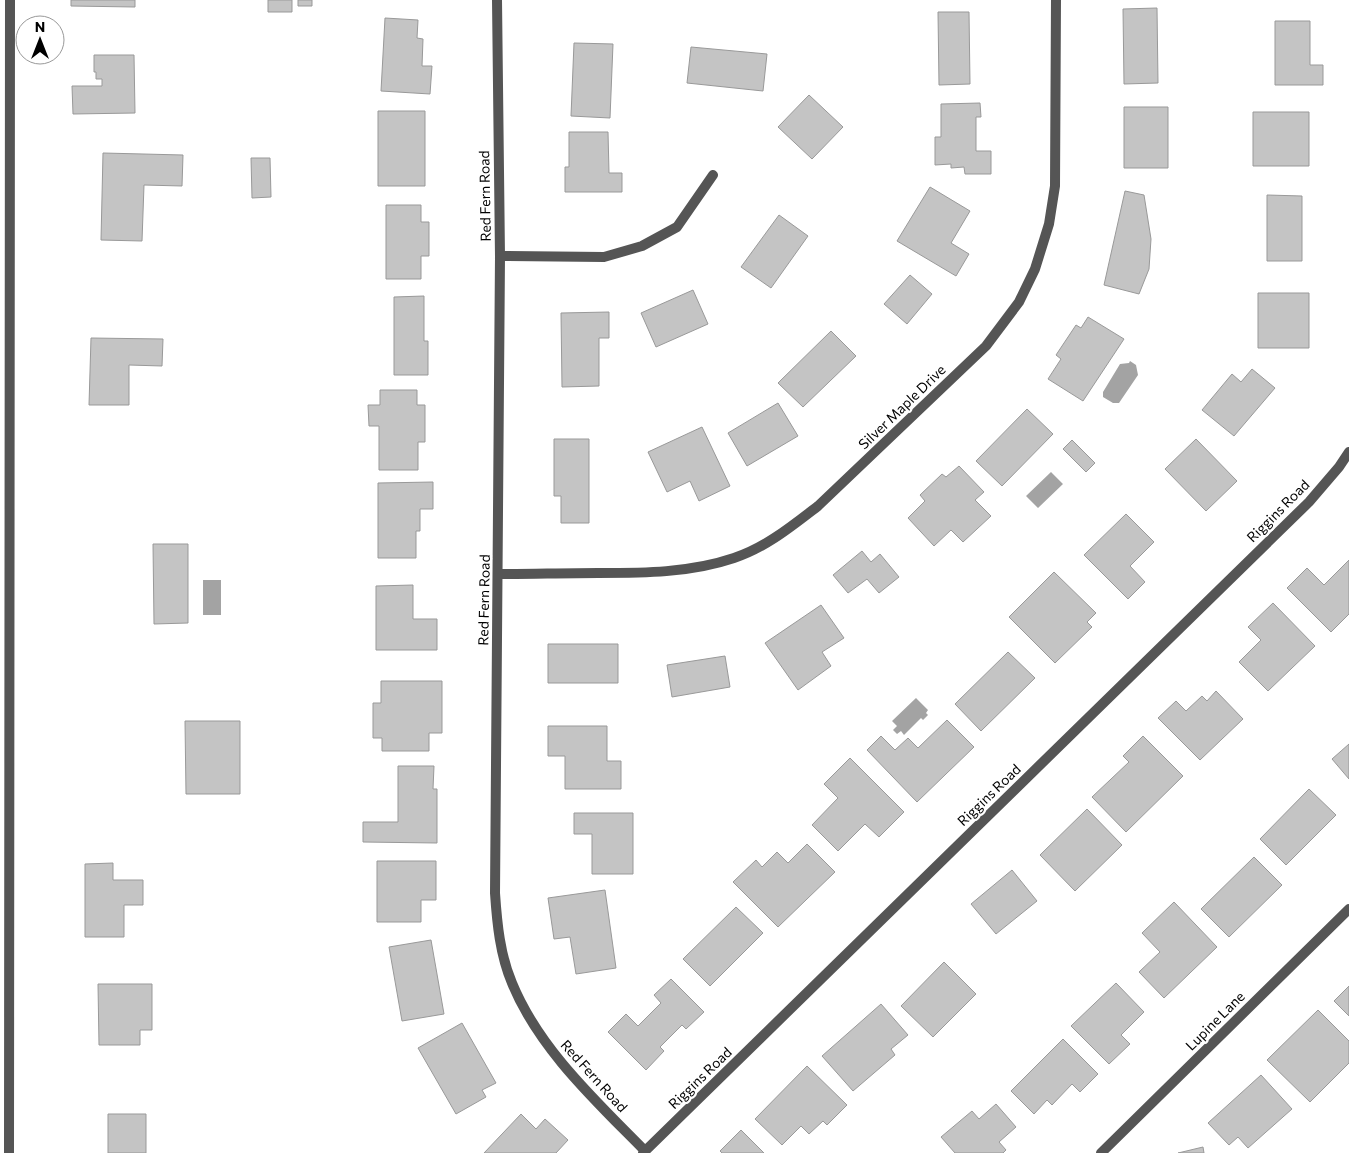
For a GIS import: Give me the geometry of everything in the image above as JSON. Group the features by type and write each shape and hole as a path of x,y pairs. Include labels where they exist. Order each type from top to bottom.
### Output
{"street":[{"path":"9,1153 5,620 10,0"},
{"name":"Red Fern Road","path":"497,0 500,256 495,893 498,929 511,980 520,1002 557,1058 578,1083 644,1152"},
{"name":"Silver Maple Drive","path":"498,574 646,573 690,569 734,558 760,546 792,526 818,506 986,346 1019,302 1034,269 1050,224 1055,186 1056,0"},
{"path":"500,256 604,257 642,246 677,227 714,175"},
{"name":"Riggins Road","path":"644,1152 1309,502 1349,452"},
{"name":"Lupine Lane","path":"1101,1153 1349,908"}],"shaded area":[{"path":"1130,361 1136,365 1138,375 1119,403 1113,403 1103,397 1103,392 1120,364 1129,363"},
{"path":"1051,472 1063,484 1038,508 1026,496"},
{"path":"203,580 221,580 221,615 203,615"},
{"path":"916,698 928,710 926,713 928,715 923,720 921,718 904,735 901,731 897,734 893,730 897,726 892,721"}],"building":[{"path":"71,0 135,0 135,7 71,6"},
{"path":"268,0 292,0 292,12 268,12"},
{"path":"298,0 312,0 312,6 298,6"},
{"path":"1157,8 1158,83 1124,84 1123,9"},
{"path":"938,12 969,12 970,84 939,85"},
{"path":"385,18 418,20 417,38 423,39 422,66 432,66 430,94 381,91"},
{"path":"1275,21 1310,21 1310,65 1323,65 1323,85 1275,85"},
{"path":"574,43 613,44 610,118 571,116"},
{"path":"691,47 767,54 763,91 687,83"},
{"path":"94,55 134,55 135,113 73,114 72,86 102,86 102,79 96,79 96,72 94,72"},
{"path":"809,95 843,127 812,159 778,127"},
{"path":"980,103 981,117 976,117 976,151 991,151 991,174 965,174 964,167 951,168 951,164 935,165 935,137 941,137 941,104"},
{"path":"1124,107 1168,107 1168,168 1124,168"},
{"path":"378,111 425,111 425,186 378,186"},
{"path":"1253,112 1309,112 1309,166 1253,166"},
{"path":"569,132 608,132 609,173 622,173 622,192 565,192 565,167 569,167"},
{"path":"103,153 183,155 182,186 144,185 142,241 101,240"},
{"path":"251,158 270,158 271,197 252,198"},
{"path":"930,187 970,211 951,243 969,254 956,276 897,241"},
{"path":"1125,191 1144,195 1151,239 1149,269 1139,294 1104,285"},
{"path":"1267,195 1302,196 1302,261 1267,261"},
{"path":"386,205 421,205 421,222 429,222 429,256 421,256 421,279 386,279"},
{"path":"779,215 808,236 771,288 741,267"},
{"path":"910,275 932,294 907,324 884,304"},
{"path":"693,290 708,324 656,347 641,313"},
{"path":"1258,293 1309,293 1309,348 1258,348"},
{"path":"424,296 424,341 428,341 428,375 394,375 394,297"},
{"path":"609,312 609,338 599,338 599,386 562,387 561,313"},
{"path":"1088,317 1124,339 1083,401 1048,379 1061,359 1056,355 1076,325 1081,328"},
{"path":"831,331 856,356 803,407 778,383"},
{"path":"91,338 163,339 162,366 129,365 129,405 89,405"},
{"path":"1252,369 1275,388 1234,436 1202,410 1232,374 1241,382"},
{"path":"380,390 417,390 417,405 425,405 425,442 418,442 418,470 379,470 379,426 369,426 368,405 380,405"},
{"path":"778,403 798,436 747,466 728,433"},
{"path":"1027,409 1053,434 1002,486 976,461"},
{"path":"702,427 730,486 699,501 690,481 667,492 648,452"},
{"path":"554,439 589,439 589,523 561,523 561,496 554,496"},
{"path":"1196,439 1237,481 1206,511 1165,469"},
{"path":"1072,440 1095,463 1086,472 1063,449"},
{"path":"959,466 984,492 975,500 991,516 963,542 951,530 934,546 908,518 925,501 920,495 942,474 946,477"},
{"path":"433,482 433,509 420,509 420,531 416,531 416,558 378,558 378,483"},
{"path":"1126,514 1154,542 1130,566 1145,582 1128,599 1084,555"},
{"path":"153,544 188,544 188,623 154,624"},
{"path":"862,551 871,562 880,554 899,577 879,593 867,579 848,593 833,575"},
{"path":"1349,560 1349,614 1331,632 1287,588 1307,568 1324,585"},
{"path":"1054,572 1096,613 1087,622 1092,627 1055,663 1009,617"},
{"path":"413,585 413,619 437,619 437,650 376,650 376,586"},
{"path":"1273,603 1315,646 1268,691 1239,662 1261,640 1248,627"},
{"path":"821,605 844,638 822,652 831,666 798,690 765,643"},
{"path":"548,644 618,644 618,683 548,683"},
{"path":"1008,652 1035,678 981,731 955,704"},
{"path":"725,656 730,687 672,697 667,665"},
{"path":"381,681 442,681 442,733 429,733 429,751 382,751 382,738 373,738 373,703 381,703"},
{"path":"1216,691 1243,719 1200,760 1158,718 1176,701 1186,711 1202,696 1207,701"},
{"path":"947,720 974,747 917,802 867,750 881,736 895,750 908,738 918,748"},
{"path":"185,721 240,721 240,794 186,794"},
{"path":"548,726 607,726 607,761 621,761 621,789 565,789 565,756 548,756"},
{"path":"1143,736 1183,776 1126,832 1092,797 1129,762 1123,756"},
{"path":"1349,744 1349,779 1332,759"},
{"path":"850,758 904,812 879,837 865,824 838,851 812,825 838,798 824,784"},
{"path":"398,766 434,766 433,789 437,789 437,843 363,842 363,822 398,822"},
{"path":"1309,789 1336,815 1286,865 1260,839"},
{"path":"1087,809 1122,845 1075,891 1040,855"},
{"path":"574,813 633,813 633,874 592,874 592,834 574,834"},
{"path":"807,844 835,872 778,927 733,882 756,860 762,867 777,852 788,863"},
{"path":"1254,857 1282,885 1229,937 1201,909"},
{"path":"377,861 436,861 436,900 421,900 421,922 377,922"},
{"path":"113,863 113,880 143,880 143,905 124,905 124,937 85,937 85,864"},
{"path":"1012,870 1037,901 996,934 971,904"},
{"path":"605,890 616,968 576,974 570,937 554,939 548,898"},
{"path":"1174,902 1217,947 1164,998 1139,972 1160,952 1142,933"},
{"path":"736,907 763,933 710,986 683,959"},
{"path":"431,940 444,1014 402,1021 389,947"},
{"path":"944,962 976,994 933,1037 901,1006"},
{"path":"671,979 704,1012 686,1029 682,1025 660,1047 664,1051 646,1070 608,1032 626,1014 638,1026 661,1003 654,995"},
{"path":"1116,983 1144,1012 1121,1035 1130,1044 1109,1064 1071,1026"},
{"path":"98,984 152,984 152,1030 140,1030 140,1045 99,1045"},
{"path":"1349,986 1349,1016 1334,1001"},
{"path":"881,1004 908,1035 891,1049 895,1055 853,1091 822,1056"},
{"path":"1318,1010 1349,1041 1349,1063 1310,1102 1267,1060"},
{"path":"462,1023 496,1083 482,1090 486,1097 456,1114 418,1048"},
{"path":"1063,1039 1098,1074 1080,1092 1072,1084 1052,1105 1047,1100 1034,1114 1011,1091"},
{"path":"807,1066 847,1105 827,1125 823,1121 809,1134 801,1126 782,1145 755,1119"},
{"path":"1261,1075 1292,1109 1248,1148 1238,1137 1229,1145 1208,1123"},
{"path":"996,1104 1016,1127 999,1142 1006,1150 1003,1153 955,1153 941,1137 972,1111 979,1119"},
{"path":"108,1114 146,1114 146,1153 108,1153"},
{"path":"521,1114 536,1129 545,1119 568,1140 556,1153 484,1153"},
{"path":"741,1130 764,1153 722,1153 720,1151"},
{"path":"1203,1147 1204,1153 1178,1153"}]}
